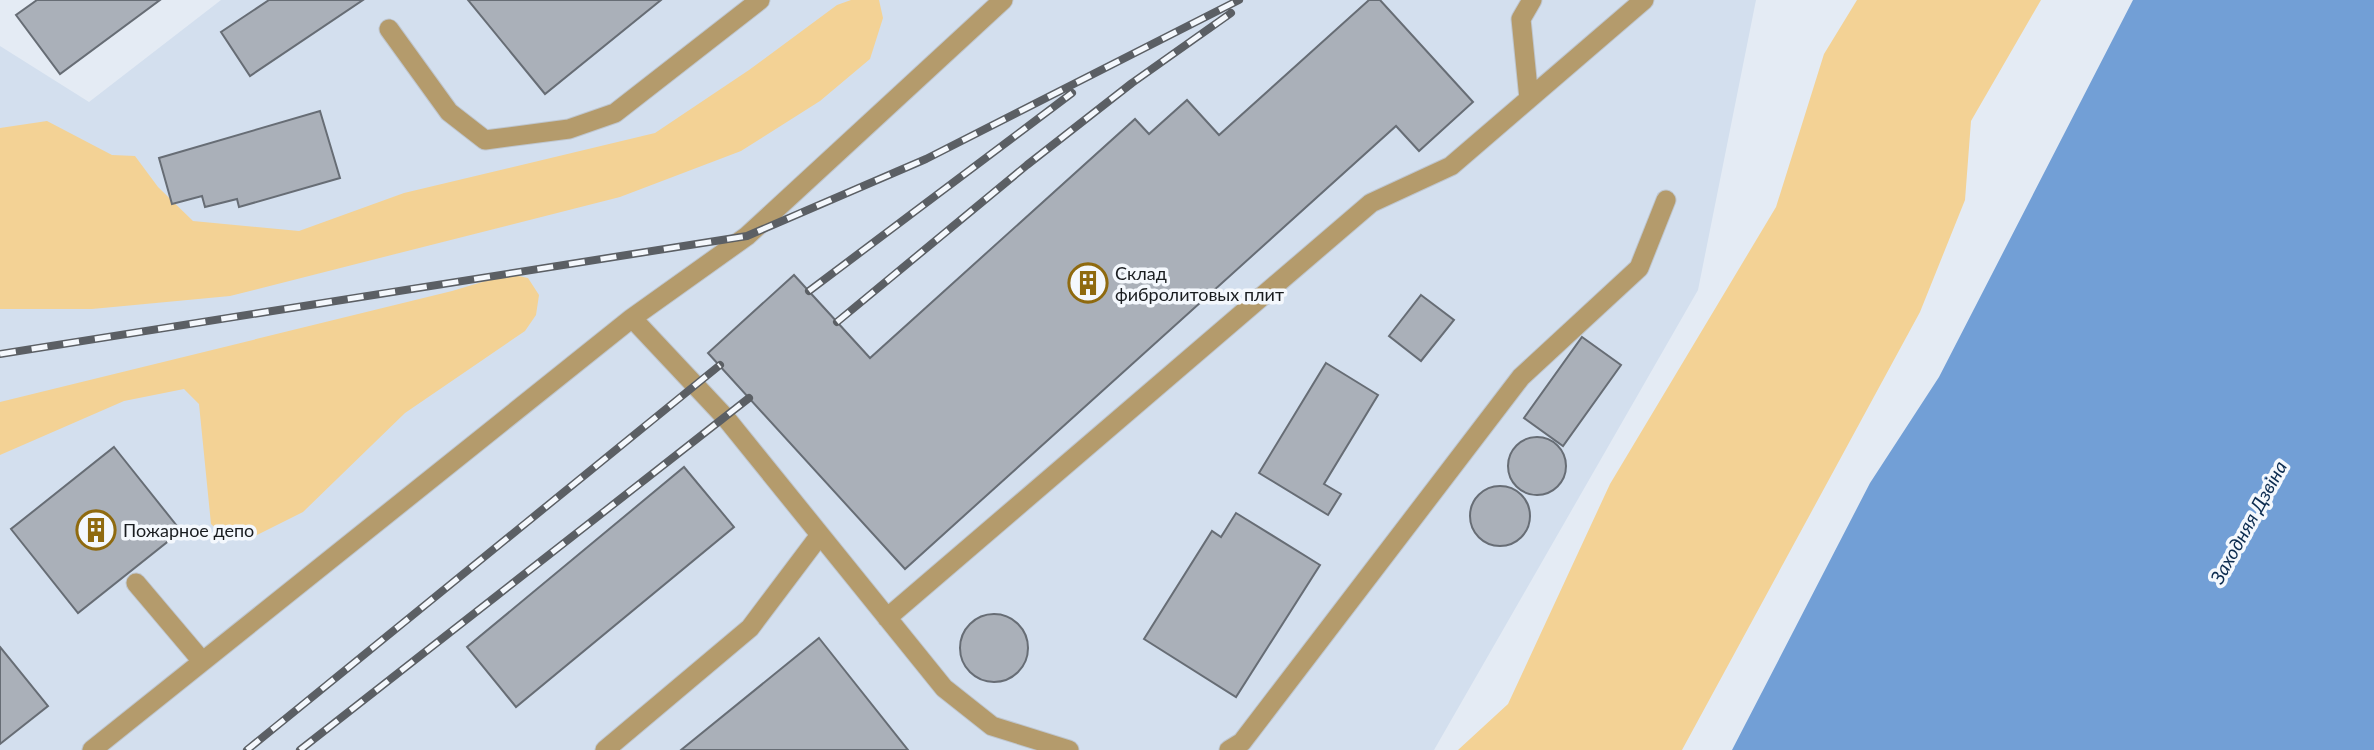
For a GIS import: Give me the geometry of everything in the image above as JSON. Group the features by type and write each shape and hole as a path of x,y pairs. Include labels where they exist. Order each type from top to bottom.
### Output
{"lane":[{"path":"389,29 449,112 485,140 569,129 615,113 760,0"},
{"path":"1530,99 1521,19 1532,0"},
{"path":"887,618 1371,203 1451,166 1644,0"},
{"path":"92,750 632,318 747,236 992,4"},
{"path":"1229,750 1242,742 1521,377 1639,268 1666,200"},
{"path":"632,318 725,417 944,688 992,726 1069,750"},
{"path":"605,750 750,628 820,534"},
{"path":"136,583 202,661"}],"shaded area":[{"path":"221,0 1756,0 1698,290 1434,750 0,750 0,46 89,102"},
{"path":"851,0 879,0 883,18 870,59 820,101 741,151 620,197 230,296 92,309 0,309 0,128 47,121 112,155 135,156 158,187 193,221 299,231 404,193 655,133 749,70 837,5"},
{"path":"1857,0 2041,0 1971,121 1965,200 1920,312 1682,750 1458,750 1508,704 1610,484 1776,207 1824,54"},
{"path":"509,274 528,278 539,295 536,315 525,331 405,413 303,512 247,540 227,539 211,524 199,404 184,389 124,401 0,455 0,402 452,291"}],"water":[{"name":"Заходняя Дзвіна","path":"2133,0 2374,0 2374,750 1732,750 1870,483 1939,377"}],"building":[{"path":"37,0 160,0 60,74 16,15"},
{"path":"269,0 363,0 250,76 221,32"},
{"path":"468,0 661,0 545,94"},
{"name":"Склад фибролитовых плит","path":"1369,0 1380,0 1473,102 1419,151 1396,126 905,569 708,353 794,275 870,358 1135,119 1149,134 1187,100 1219,135"},
{"path":"320,111 340,178 239,207 237,199 205,207 202,196 172,204 159,158"},
{"path":"1421,295 1454,320 1421,361 1389,336"},
{"path":"1582,337 1621,365 1563,446 1524,418"},
{"path":"1326,363 1378,395 1324,484 1341,494 1328,515 1259,473"},
{"path":"1531,437 1543,437 1553,441 1562,450 1566,472 1558,487 1543,495 1531,495 1521,491 1512,482 1508,472 1508,460 1512,450 1521,441"},
{"name":"Пожарное депо","path":"114,447 181,531 78,613 11,529"},
{"path":"684,467 734,527 516,707 467,647"},
{"path":"1500,486 1521,495 1530,516 1521,537 1500,546 1479,537 1470,516 1479,495"},
{"path":"1236,513 1320,565 1236,697 1144,639 1212,531 1221,537"},
{"path":"1001,614 1022,629 1028,641 1026,661 1018,672 1001,682 987,682 970,672 962,661 960,641 970,624 981,616"},
{"path":"819,638 908,750 681,750"},
{"path":"0,647 48,706 0,744"}],"railway":[{"path":"0,354 747,236 926,159 1239,0"},
{"path":"837,322 1027,165 1132,83 1231,13"},
{"path":"809,291 1072,93"},
{"path":"247,750 720,365"},
{"path":"300,750 749,398"}],"place":[{"name":"Склад фибролитовых плит","path":"1088,283"},
{"name":"Пожарное депо","path":"96,530"}]}
